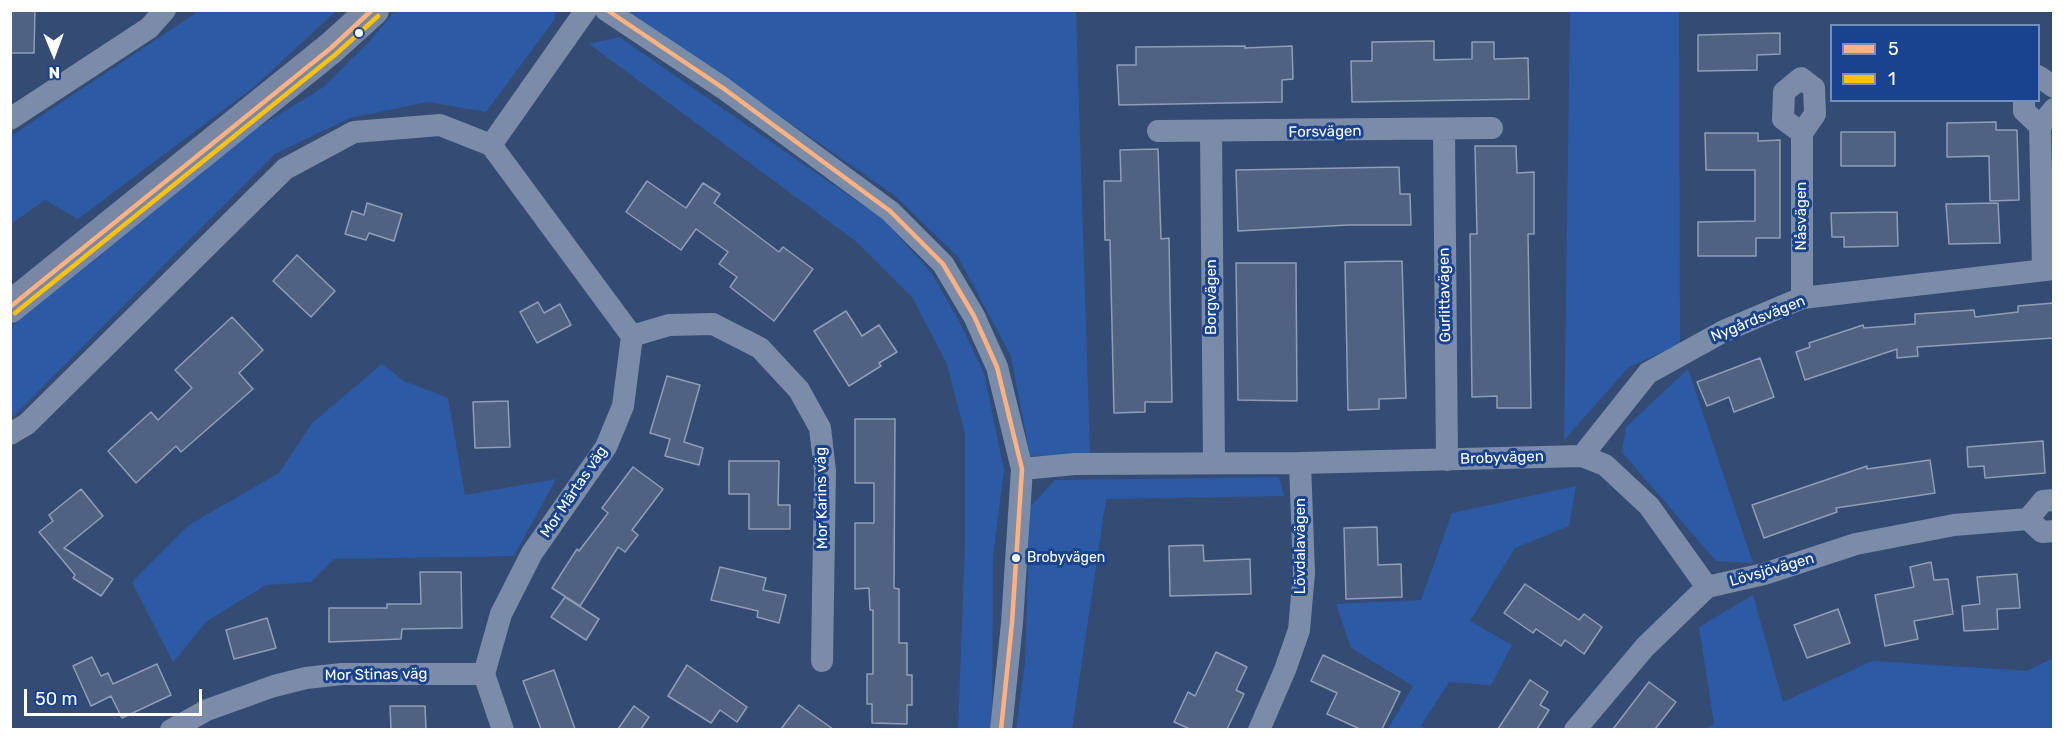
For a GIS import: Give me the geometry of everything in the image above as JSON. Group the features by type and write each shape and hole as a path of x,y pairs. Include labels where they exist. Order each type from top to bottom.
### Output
{"street":[{"path":"10,119 149,28 165,10"},
{"path":"10,307 331,48 373,10"},
{"path":"491,145 586,10"},
{"path":"606,10 723,88 890,211 943,264 974,316 997,367 1022,469 1012,623 1001,729"},
{"path":"2040,77 2054,87"},
{"path":"2024,102 2024,111 2047,118 2048,269"},
{"path":"10,434 27,424 285,169 354,132 440,125 491,145 632,336"},
{"name":"Forsvägen","path":"1158,131 1492,128"},
{"name":"Gurlittavägen","path":"1443,130 1447,460"},
{"name":"Borgvägen","path":"1211,132 1214,462"},
{"name":"Nåsvägen","path":"1802,133 1802,298"},
{"name":"Nygårdsvägen","path":"1582,456 1648,373 1724,331 1802,298 2048,269"},
{"name":"Mor Karins väg","path":"632,336 669,325 713,324 760,348 799,390 820,428 825,471 822,661"},
{"name":"Mor Märtas väg","path":"484,674 501,614 532,553 606,447 623,406 632,336"},
{"name":"Brobyvägen","path":"1022,469 1075,464 1300,463 1582,456 1605,465 1649,506 1707,587"},
{"name":"Lövdalavägen","path":"1258,729 1285,670 1299,630 1304,573 1300,463"},
{"path":"2054,500 2043,501 2028,519 2042,532 2054,531"},
{"name":"Lövsjövägen","path":"1707,587 1764,574 1856,544 1954,525 2028,519"},
{"path":"1575,729 1645,647 1707,587"},
{"name":"Mor Stinas väg","path":"171,729 207,710 274,686 306,678 342,674 484,674"},
{"path":"484,674 503,729"}],"shaded area":[{"path":"199,11 336,11 254,87 78,219 45,200 11,224 11,136"},
{"path":"395,11 555,11 555,19 486,112 428,102 350,118 275,154 11,419 11,327 252,131 322,88 370,41"},
{"path":"628,11 1076,11 1090,454 1030,456 1011,356 958,257 894,195"},
{"path":"1570,11 1679,11 1680,344 1629,367 1564,440"},
{"path":"619,37 883,219 931,272 959,321 984,373 1004,470 993,556 992,729 958,729 965,544 965,434 947,364 912,297 858,243 589,44"},
{"path":"382,364 404,381 448,398 465,495 556,479 514,556 334,559 311,582 266,585 207,621 173,662 132,582 189,525 279,473 312,423"},
{"path":"1688,369 1753,563 1716,561 1622,452 1626,427"},
{"path":"1279,477 1284,496 1106,499 1072,729 1016,730 1025,663 1030,507 1055,480"},
{"path":"1576,486 1569,526 1515,548 1470,621 1512,645 1491,685 1449,682 1421,726 1429,729 1388,729 1413,686 1351,648 1336,604 1421,600 1452,513"},
{"path":"1753,595 1783,702 1872,661 2027,671 2053,658 2053,729 1705,729 1714,724 1699,627"}],"building":[{"path":"10,10 35,10 34,53 10,53"},
{"path":"1780,33 1780,54 1757,55 1757,70 1698,71 1698,35"},
{"path":"1434,41 1434,60 1472,59 1472,42 1494,42 1494,59 1528,58 1529,99 1352,102 1351,61 1372,61 1372,42"},
{"path":"1245,46 1245,48 1292,46 1293,79 1282,80 1282,102 1119,105 1117,65 1136,65 1136,47"},
{"path":"1996,122 1996,130 2017,130 2019,200 1990,201 1989,156 1947,157 1947,123"},
{"path":"1841,132 1895,132 1895,166 1841,166"},
{"path":"1705,133 1758,133 1758,141 1780,140 1780,238 1756,238 1756,256 1698,256 1698,222 1755,221 1755,170 1706,170"},
{"path":"1475,146 1516,146 1517,173 1534,172 1534,234 1528,234 1531,408 1497,408 1497,396 1472,397 1470,234 1477,234"},
{"path":"1158,149 1161,239 1169,238 1172,402 1145,402 1145,412 1114,413 1110,240 1105,240 1104,181 1121,181 1120,150"},
{"path":"1399,167 1400,194 1410,194 1411,225 1348,225 1238,231 1236,170"},
{"path":"647,181 686,208 703,183 720,194 714,203 779,252 783,247 813,269 774,321 730,287 737,277 719,264 728,252 696,229 681,250 626,212"},
{"path":"367,203 402,214 394,241 369,233 366,240 345,234 352,211 364,215"},
{"path":"1998,203 2000,243 1949,244 1946,204"},
{"path":"1897,212 1898,246 1844,247 1844,237 1832,237 1831,213"},
{"path":"297,255 335,291 311,317 273,281"},
{"path":"1402,261 1406,398 1379,399 1379,409 1348,410 1345,262"},
{"path":"1236,263 1296,263 1297,401 1238,400"},
{"path":"538,302 544,313 560,304 571,325 537,343 520,312"},
{"path":"2054,303 2054,338 1917,347 1918,356 1897,358 1897,349 1805,380 1796,352 1810,347 1809,343 1863,325 1864,328 1915,324 1915,314 1974,310 1975,317 2018,312 2018,306"},
{"path":"846,311 862,336 879,325 897,352 879,363 881,366 849,386 814,331"},
{"path":"232,317 263,350 239,373 253,389 181,452 176,446 136,483 108,451 151,412 158,420 192,388 175,370"},
{"path":"1760,358 1774,397 1734,412 1729,397 1707,406 1697,382"},
{"path":"667,376 700,385 684,442 703,448 699,465 665,456 670,439 650,433"},
{"path":"508,401 510,447 475,448 473,402"},
{"path":"855,419 895,419 894,588 899,589 899,643 907,643 907,675 912,675 912,705 907,705 907,724 872,723 872,704 867,704 867,674 873,674 873,610 870,610 869,588 855,589 855,523 874,523 874,483 855,483"},
{"path":"2043,441 2045,473 1985,478 1984,466 1968,467 1967,447"},
{"path":"1930,460 1935,493 1836,508 1837,512 1764,538 1752,505 1867,466 1867,469"},
{"path":"729,461 779,461 778,505 790,505 790,529 749,529 749,494 729,494"},
{"path":"633,467 663,489 632,530 638,535 625,552 618,547 580,606 552,588 577,549 579,551 608,513 602,508"},
{"path":"81,489 103,516 64,548 113,579 101,596 73,578 75,575 39,532 53,521 49,515"},
{"path":"1377,527 1378,565 1401,564 1402,597 1346,599 1344,528"},
{"path":"1203,545 1204,561 1250,559 1251,594 1170,596 1169,546"},
{"path":"1931,562 1934,580 1948,579 1953,614 1914,621 1918,639 1885,646 1875,595 1914,587 1910,567"},
{"path":"720,567 766,578 763,590 786,595 779,623 757,617 758,611 711,600"},
{"path":"420,572 461,572 462,628 402,629 401,639 329,642 329,608 387,608 387,604 421,604"},
{"path":"2017,574 2020,608 1997,609 1998,629 1964,631 1962,606 1980,604 1977,577"},
{"path":"1525,584 1579,620 1584,614 1602,627 1584,654 1565,640 1561,646 1536,629 1533,633 1504,613"},
{"path":"565,597 599,619 586,640 551,617"},
{"path":"1838,609 1850,643 1807,658 1794,625"},
{"path":"267,618 276,648 234,659 226,630"},
{"path":"1216,652 1247,667 1236,690 1244,694 1227,729 1190,729 1174,722 1188,692 1195,696"},
{"path":"1323,655 1400,692 1382,729 1360,729 1327,714 1337,693 1311,681"},
{"path":"92,657 101,676 108,673 113,684 157,664 171,695 122,718 111,696 91,706 73,666"},
{"path":"687,665 747,707 737,722 720,710 711,723 668,696"},
{"path":"554,670 575,729 541,729 523,681"},
{"path":"1530,680 1548,692 1540,705 1549,710 1537,729 1498,729"},
{"path":"1649,682 1676,702 1655,729 1613,729"},
{"path":"799,705 833,729 781,729"},
{"path":"390,706 425,706 426,729 391,729"},
{"path":"634,706 649,717 641,729 618,729"}],"transit line":[{"name":"5","path":"10,307 331,48 372,10"},
{"name":"5","path":"607,10 723,88 890,211 943,264 974,316 997,367 1022,469 1012,623 1001,730"},
{"name":"1","path":"15,313 336,54 378,16"}],"place":[{"name":"Brobyvägen","path":"1016,558"}]}
